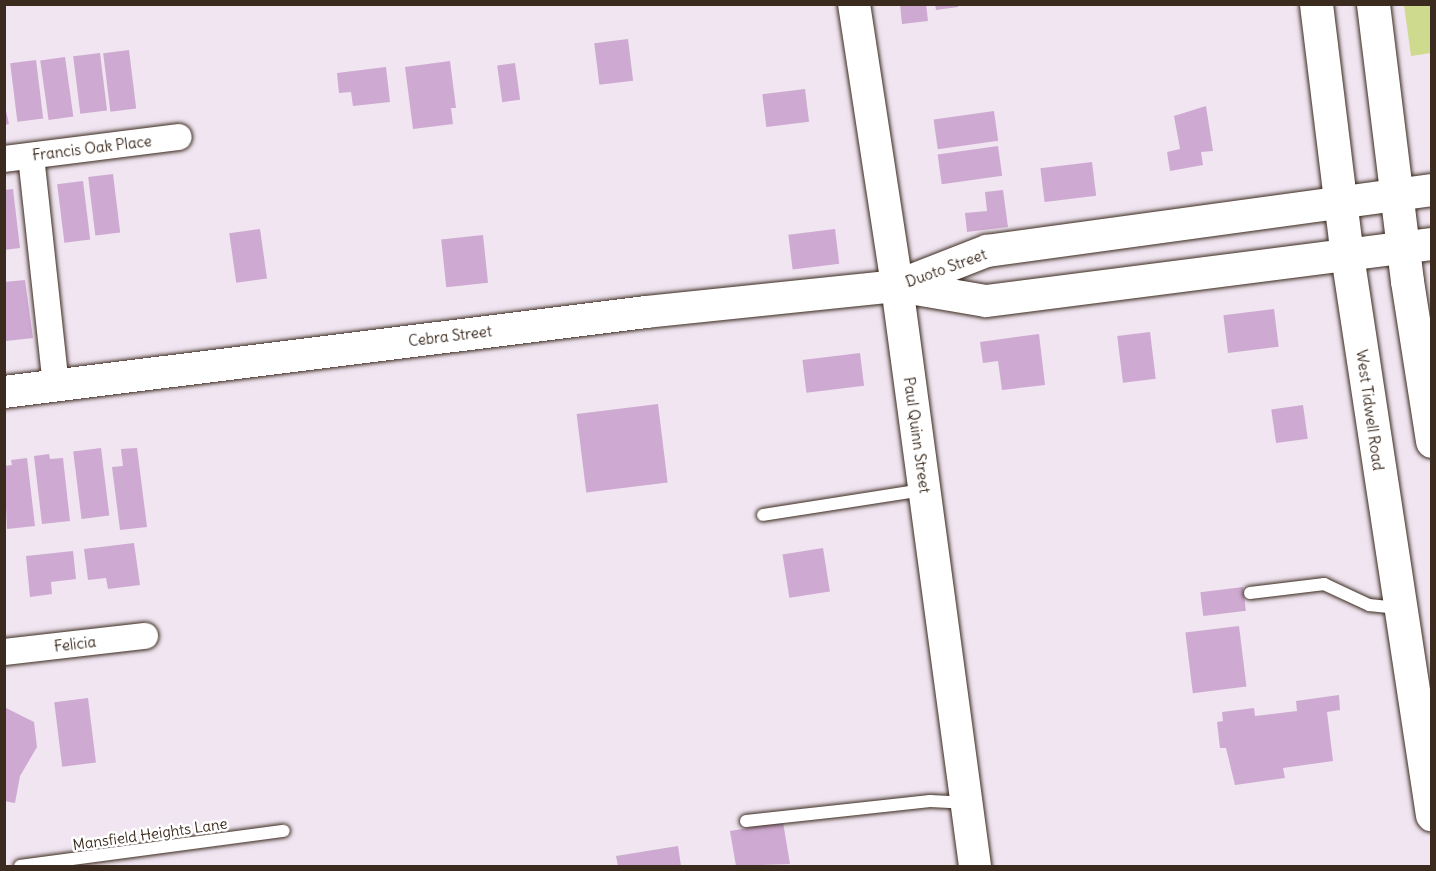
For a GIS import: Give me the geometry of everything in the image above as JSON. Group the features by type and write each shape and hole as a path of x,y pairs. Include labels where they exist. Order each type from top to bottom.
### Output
{"main road":[{"name":"West Tidwell Road","path":"1316,4 1340,205 1399,608 1420,677 1431,815"},
{"path":"1373,4 1398,195 1418,246 1431,441"}],"street":[{"name":"Paul Quinn Street","path":"854,4 897,286 975,867"},
{"name":"Francis Oak Place","path":"4,159 179,137"},
{"path":"31,156 56,385"},
{"name":"Duoto Street","path":"897,286 987,251 1340,205 1431,190"},
{"name":"Duoto Street","path":"897,286 986,301 1418,246"},
{"name":"Cebra Street","path":"4,392 646,312 897,286"},
{"name":"Felicia","path":"4,652 145,636"}],"lane":[{"path":"763,515 924,490"},
{"path":"1250,593 1324,584 1369,605 1399,608"},
{"path":"746,821 930,801 966,803"},
{"name":"Mansfield Heights Lane","path":"20,867 284,831"}],"green space":[{"path":"1404,5 1431,5 1431,53 1411,56"}],"building":[{"path":"900,4 926,4 928,21 902,24"},
{"path":"935,4 958,4 958,7 936,10"},
{"path":"628,39 633,81 599,85 594,43"},
{"path":"129,50 136,109 110,112 103,53"},
{"path":"100,53 107,111 80,114 73,56"},
{"path":"65,57 73,116 49,120 40,60"},
{"path":"36,60 43,119 17,122 10,63"},
{"path":"450,61 456,108 451,108 453,124 413,129 405,67"},
{"path":"515,63 520,100 502,102 497,66"},
{"path":"386,67 390,102 353,106 351,92 339,93 337,73"},
{"path":"805,89 809,122 766,127 762,94"},
{"path":"4,102 9,124 4,125"},
{"path":"1206,106 1213,151 1201,152 1203,165 1170,171 1167,152 1180,149 1174,116"},
{"path":"994,111 998,141 938,149 934,119"},
{"path":"998,146 1002,176 942,184 938,154"},
{"path":"1092,162 1096,196 1045,202 1040,168"},
{"path":"113,174 120,233 95,236 88,177"},
{"path":"83,181 90,240 64,243 57,184"},
{"path":"13,189 20,248 4,250 4,190"},
{"path":"1003,190 1008,227 967,232 965,213 987,211 985,192"},
{"path":"260,229 267,279 236,283 229,233"},
{"path":"835,229 839,264 793,269 788,235"},
{"path":"483,235 488,283 446,287 441,239"},
{"path":"25,280 33,338 6,341 4,282"},
{"path":"1274,309 1279,347 1228,353 1223,315"},
{"path":"1150,332 1156,379 1123,383 1117,336"},
{"path":"1039,334 1045,385 1002,390 998,361 983,363 980,342"},
{"path":"860,353 864,386 806,393 802,360"},
{"path":"658,404 668,482 586,492 577,414"},
{"path":"1303,405 1308,439 1276,443 1271,409"},
{"path":"101,448 109,515 81,519 73,451"},
{"path":"137,448 147,527 120,530 112,467 123,466 121,449"},
{"path":"49,454 50,459 63,458 70,521 42,524 34,456"},
{"path":"27,458 35,526 7,529 4,466 12,465 11,460"},
{"path":"134,543 140,585 108,589 106,578 88,580 84,549"},
{"path":"823,548 830,591 789,598 783,554"},
{"path":"73,551 76,579 51,582 52,594 30,597 26,556"},
{"path":"1243,587 1246,611 1203,616 1200,592"},
{"path":"1239,626 1246,687 1193,693 1185,633"},
{"path":"1339,695 1340,710 1327,712 1333,761 1283,768 1285,778 1235,785 1226,748 1220,748 1217,722 1223,721 1222,712 1254,708 1255,716 1297,711 1296,701"},
{"path":"88,698 96,763 62,767 54,702"},
{"path":"4,707 34,722 37,747 20,776 15,803 4,801"},
{"path":"783,822 790,864 736,866 730,831"},
{"path":"678,846 681,866 618,866 616,856"}]}
